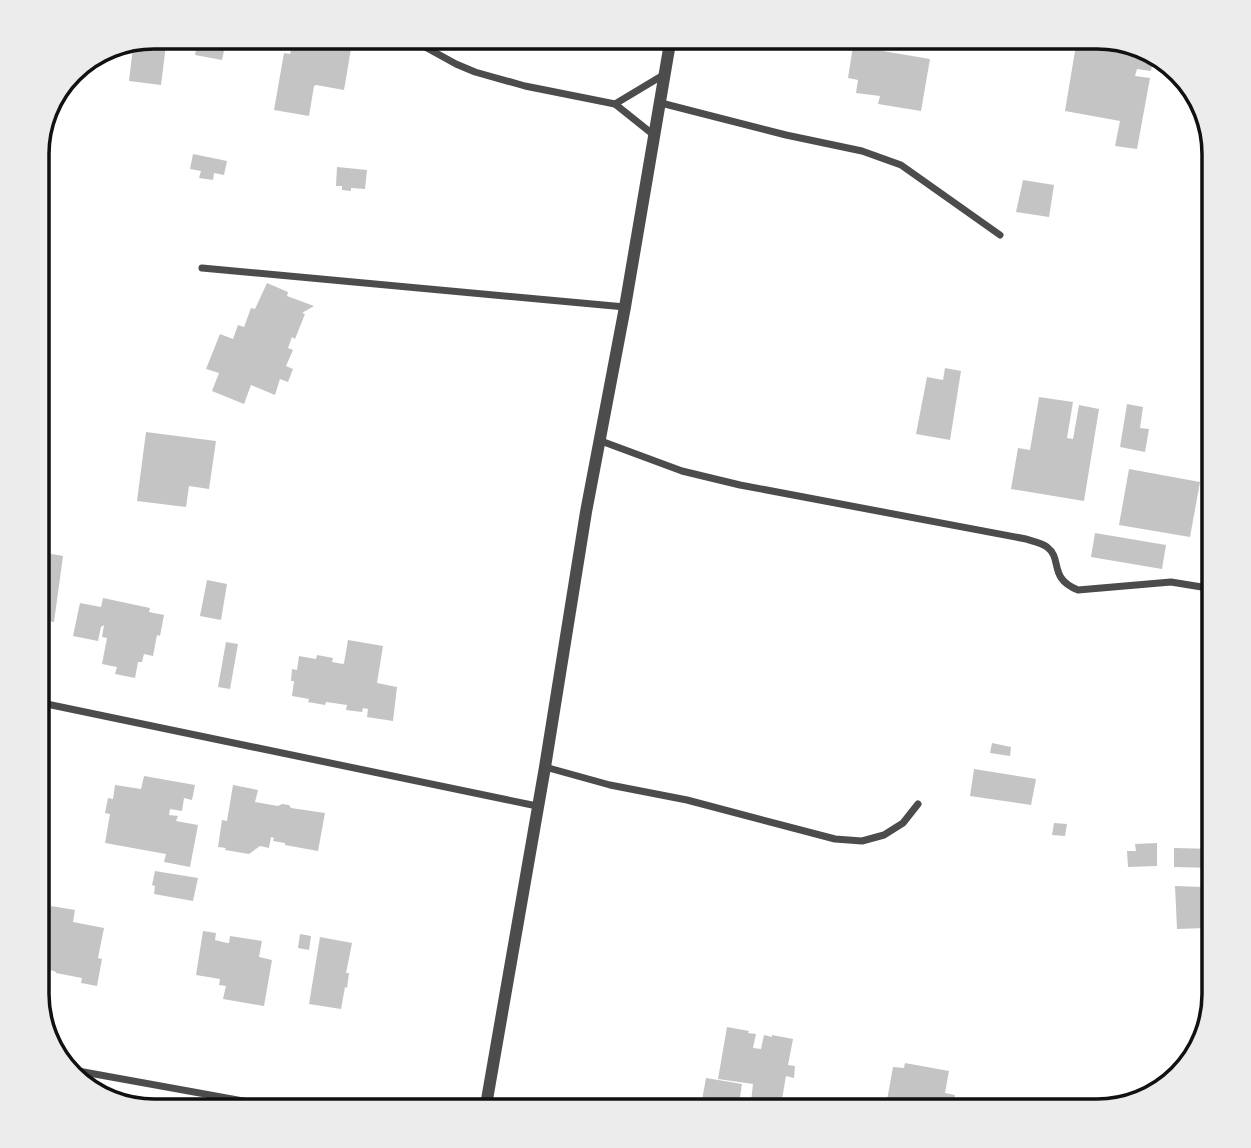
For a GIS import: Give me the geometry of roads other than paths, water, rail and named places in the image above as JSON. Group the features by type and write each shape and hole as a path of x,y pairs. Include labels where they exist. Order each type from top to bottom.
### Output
{"street":[{"path":"429,49 456,64 500,80 615,104 655,136"},
{"path":"487,1099 586,512 625,307 669,49"},
{"path":"615,104 665,74"},
{"path":"661,103 862,151 901,165 1000,235"},
{"path":"202,268 625,307"},
{"path":"601,440 682,471 717,480 1039,543 1048,547 1054,556 1057,572 1062,580 1078,590 1171,582 1202,587"},
{"path":"49,704 537,806"},
{"path":"545,767 610,785 687,800 835,839 862,841 884,835 903,823 918,804"},
{"path":"86,1073 222,1099"}]}
